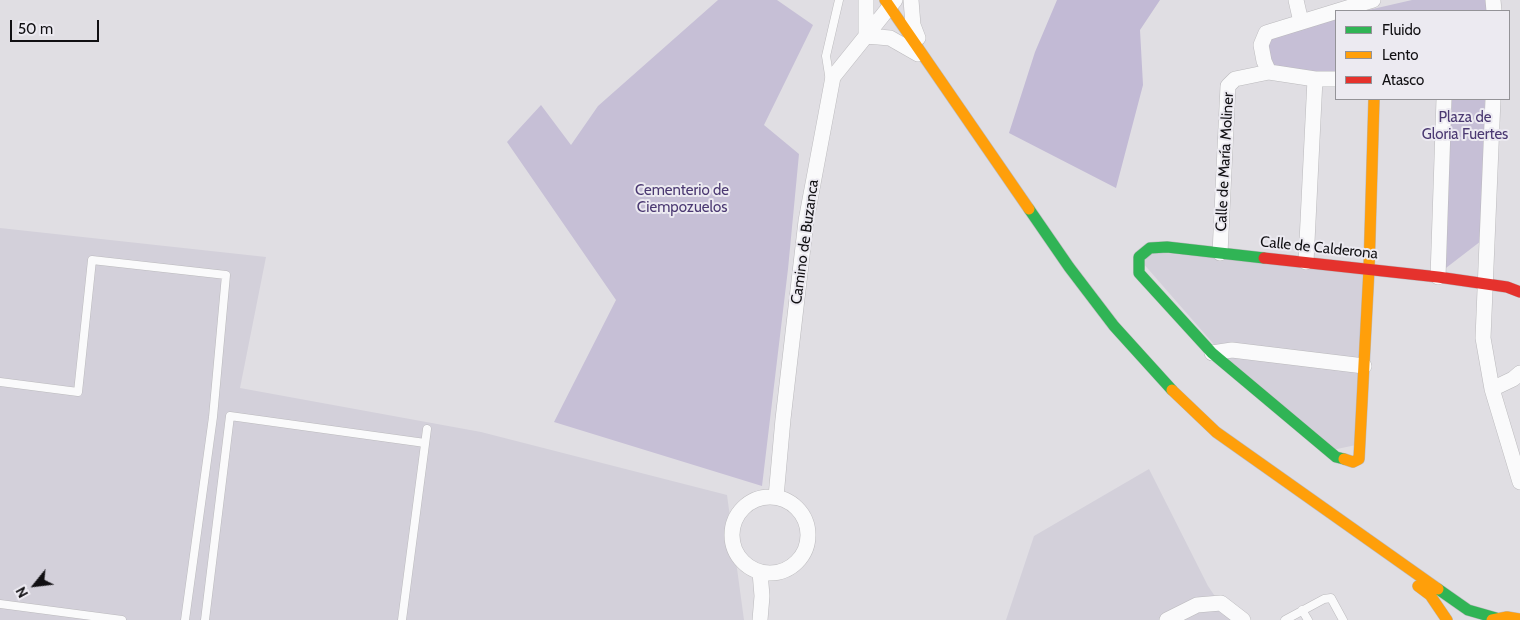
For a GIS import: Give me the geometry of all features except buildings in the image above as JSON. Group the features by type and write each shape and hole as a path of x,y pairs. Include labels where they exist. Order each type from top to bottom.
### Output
{"street":[{"path":"866,0 866,36 890,38 926,58"},
{"path":"911,0 913,25 926,58"},
{"path":"1296,0 1300,22"},
{"path":"1339,10 1371,0"},
{"name":"Camino de Buzanca","path":"776,497 806,221 833,77 890,2"},
{"path":"890,2 926,58 1069,267 1114,326 1179,397 1216,432 1468,610 1504,618 1520,607"},
{"path":"1335,11 1266,33 1260,45 1269,72 1315,79 1335,79"},
{"name":"Calle de María Moliner","path":"1220,253 1228,86 1235,79 1269,72"},
{"path":"1306,262 1315,79"},
{"path":"1212,352 1336,457 1353,462 1359,459 1369,269 1374,100"},
{"path":"1438,277 1444,100"},
{"path":"1493,100 1482,338 1492,388 1520,482"},
{"name":"Calle de Calderona","path":"1212,352 1139,273 1139,258 1150,248 1167,246 1438,277 1507,287 1520,292"},
{"path":"1212,352 1232,350 1364,366"},
{"path":"1492,388 1513,379 1520,373"},
{"path":"765,497 776,497 788,501 803,516 808,532 807,545 797,562 789,568 765,572 748,566 737,553 732,537 734,524 741,510 752,501 765,497"},
{"path":"1330,514 1430,595 1447,620"},
{"path":"760,620 765,572"},
{"path":"1167,620 1197,605 1221,603 1242,619"}],"lane":[{"path":"831,88 826,56 839,0"},
{"path":"0,382 78,392 92,260 226,275 212,417 185,620"},
{"path":"205,620 230,416 425,443"},
{"path":"402,620 427,429"},
{"path":"1285,620 1324,598 1331,598 1343,620"},
{"path":"0,604 122,620"},
{"path":"1302,610 1308,620"}],"shaded area":[{"path":"1057,0 1160,0 1140,30 1143,85 1116,188 1009,133 1035,52"},
{"path":"0,228 266,257 240,388 481,432 727,495 744,620 0,620"},
{"path":"1151,252 1363,272 1356,445 1332,450 1238,372 1142,262"},
{"path":"1149,469 1208,586 1231,620 1006,620 1034,536"}],"green space":[{"name":"Cementerio de Ciempozuelos","path":"718,0 777,0 813,25 764,125 799,154 788,269 762,486 554,422 616,300 507,142 541,105 571,145 598,106"},
{"path":"1412,0 1486,0 1486,10 1368,10"},
{"path":"1335,18 1335,75 1272,68 1265,49 1271,36"},
{"name":"Plaza de Gloria Fuertes","path":"1446,100 1485,100 1481,241 1442,271"}],"traffic: fast":[{"path":"1029,209 1069,267 1114,326 1172,390"},
{"path":"1264,258 1167,247 1150,248 1139,257 1139,273 1212,353 1336,457 1344,459"},
{"path":"1438,589 1468,610 1496,618"}],"traffic: slow":[{"path":"885,0 1029,209"},
{"path":"1344,459 1353,462 1359,459 1369,269 1374,100"},
{"path":"1172,390 1216,432 1438,589"},
{"path":"1418,586 1430,595 1447,620"},
{"path":"1492,620 1507,617 1520,619"}],"traffic: jam":[{"path":"1264,258 1438,277 1507,287 1520,292"}]}
